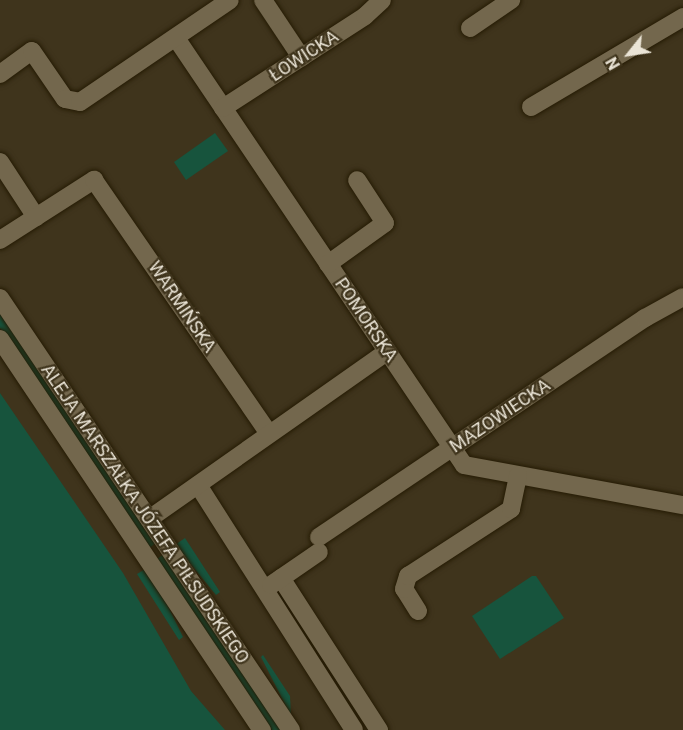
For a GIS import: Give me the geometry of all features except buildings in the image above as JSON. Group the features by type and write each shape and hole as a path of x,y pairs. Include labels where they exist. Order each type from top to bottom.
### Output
{"street":[{"path":"0,74 32,51 65,99 80,102 176,38 203,7 230,0"},
{"path":"263,0 301,57"},
{"name":"ŁOWICKA","path":"223,108 365,16 382,0"},
{"path":"470,28 511,0"},
{"path":"531,107 683,17"},
{"name":"POMORSKA","path":"176,38 464,465 518,476 682,499"},
{"path":"0,162 36,217 1,239"},
{"name":"WARMIŃSKA","path":"36,217 94,180 269,434"},
{"path":"328,264 385,223 357,180"},
{"name":"MAZOWIECKA","path":"264,590 319,544 452,449 591,354 683,297"},
{"name":"ALEJA MARSZAŁKA JÓZEFA PIŁSUDSKIEGO","path":"0,298 291,730"},
{"name":"ALEJA MARSZAŁKA JÓZEFA PIŁSUDSKIEGO","path":"0,339 262,730"},
{"path":"149,519 387,352"},
{"path":"418,611 404,589 408,576 511,509 518,476"},
{"path":"198,485 354,730"},
{"path":"281,578 379,730"}],"green space":[{"path":"215,133 228,151 186,180 174,162"},
{"path":"0,312 156,543 149,548 0,328"},
{"path":"0,393 123,573 191,691 225,730 0,730"},
{"path":"185,538 220,592 216,595 175,545"},
{"path":"164,554 283,730 272,730 157,559"},
{"path":"145,569 162,594 183,637 179,640 137,574"},
{"path":"532,576 536,576 564,618 500,659 472,616"},
{"path":"263,655 290,696 291,716 261,657"}]}
